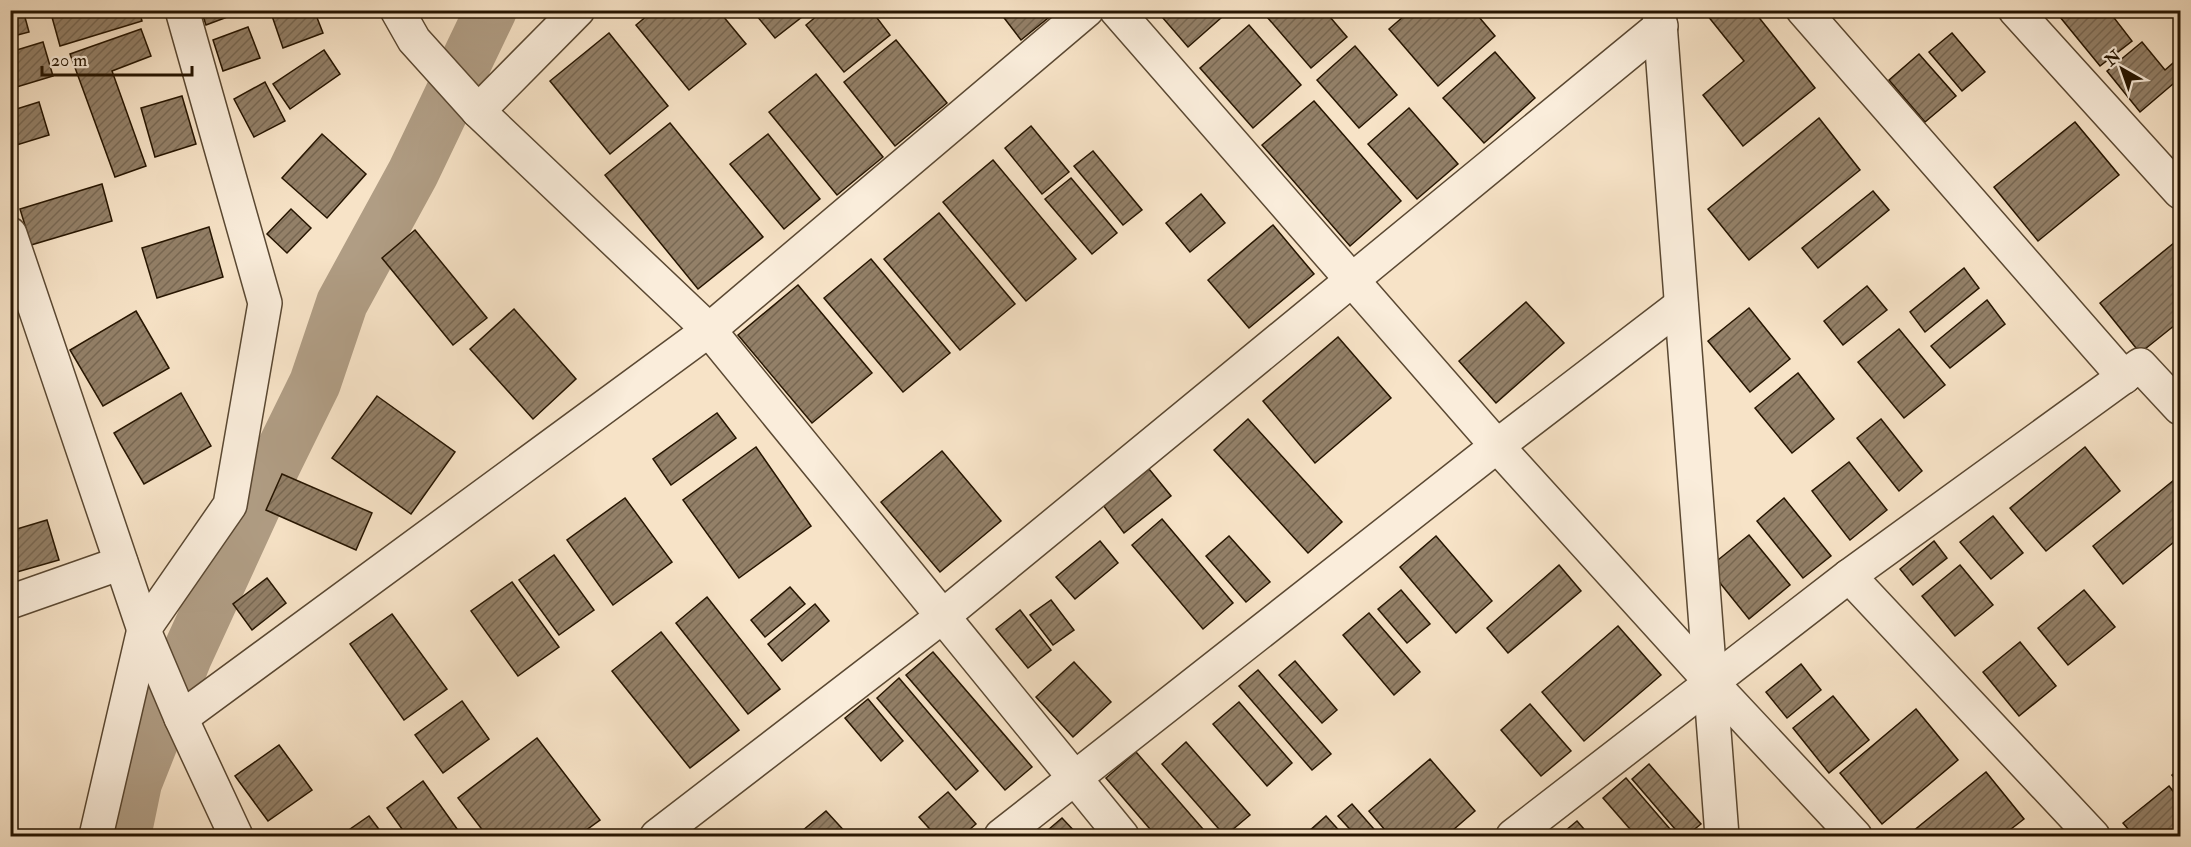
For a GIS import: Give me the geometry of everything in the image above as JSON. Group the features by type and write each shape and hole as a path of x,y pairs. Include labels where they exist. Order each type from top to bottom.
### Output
{"street":[{"path":"96,837 145,631 230,505 265,303 182,10"},
{"path":"396,10 414,40 477,109 709,330 1122,837"},
{"path":"477,109 578,10"},
{"path":"180,716 709,330 1087,10"},
{"path":"1116,10 1497,446 1855,837"},
{"path":"1803,10 2124,377"},
{"path":"2015,10 2181,192"},
{"path":"657,837 942,616 1352,280 1660,18"},
{"path":"1660,18 1722,837"},
{"path":"10,234 145,631 180,716 236,837"},
{"path":"1001,837 1497,446 1681,305"},
{"path":"1513,837 1849,576 2140,365 2181,408"},
{"path":"10,602 121,563"},
{"path":"1849,576 2093,837"}],"building":[{"path":"10,10 23,10 29,32 10,37"},
{"path":"50,10 139,10 142,21 60,46"},
{"path":"201,10 246,10 206,25"},
{"path":"270,10 314,10 323,33 283,48"},
{"path":"654,10 718,10 746,44 689,90 636,25"},
{"path":"752,10 805,10 807,13 775,38"},
{"path":"824,10 871,10 890,35 844,72 806,25"},
{"path":"998,10 1058,10 1021,40"},
{"path":"1156,10 1230,10 1188,47"},
{"path":"1261,10 1324,10 1347,37 1311,68"},
{"path":"1411,10 1473,10 1495,36 1438,86 1389,29"},
{"path":"1703,10 1753,10 1815,88 1743,146 1703,95 1744,61"},
{"path":"2068,10 2108,10 2132,41 2100,66 2060,17"},
{"path":"1249,25 1301,85 1253,128 1200,68"},
{"path":"248,27 260,58 223,71 213,40"},
{"path":"141,29 151,56 112,71 146,166 115,177 70,54"},
{"path":"609,33 668,106 610,154 550,81"},
{"path":"1952,33 1985,72 1962,91 1929,52"},
{"path":"896,40 947,103 895,146 844,82"},
{"path":"43,42 53,76 10,89 10,52"},
{"path":"2142,42 2165,70 2180,57 2180,78 2140,112 2107,71"},
{"path":"1355,46 1397,95 1359,128 1317,80"},
{"path":"324,50 340,74 290,109 273,84"},
{"path":"1495,52 1535,98 1484,143 1443,98"},
{"path":"1919,54 1956,96 1925,122 1889,80"},
{"path":"816,74 883,157 837,195 769,112"},
{"path":"265,82 285,121 254,137 234,99"},
{"path":"182,96 196,144 155,157 141,108"},
{"path":"1314,101 1401,201 1350,246 1262,145"},
{"path":"39,102 49,135 10,147 10,111"},
{"path":"1409,108 1458,164 1417,199 1368,144"},
{"path":"1819,118 1860,170 1749,260 1708,209"},
{"path":"2075,122 2119,175 2038,241 1994,187"},
{"path":"670,123 763,237 698,289 605,175"},
{"path":"1031,126 1069,172 1042,194 1005,148"},
{"path":"322,134 366,174 327,218 282,178"},
{"path":"768,134 820,199 784,229 730,164"},
{"path":"1093,151 1142,210 1123,225 1074,166"},
{"path":"993,160 1076,259 1026,301 943,202"},
{"path":"1071,178 1117,233 1092,254 1045,199"},
{"path":"102,184 112,221 31,245 20,209"},
{"path":"1873,191 1889,210 1818,268 1802,248"},
{"path":"1201,194 1225,223 1190,252 1166,223"},
{"path":"291,209 311,228 287,253 267,234"},
{"path":"939,213 1015,304 960,350 884,259"},
{"path":"1273,225 1314,274 1249,328 1208,280"},
{"path":"209,227 223,277 157,298 142,248"},
{"path":"415,230 487,318 453,345 382,258"},
{"path":"2180,238 2180,321 2140,353 2100,303"},
{"path":"871,259 950,353 903,392 824,298"},
{"path":"1964,268 1979,288 1925,332 1910,312"},
{"path":"798,285 872,373 812,423 738,335"},
{"path":"1867,286 1887,310 1843,345 1824,321"},
{"path":"1987,300 2005,324 1950,368 1931,346"},
{"path":"1526,302 1564,343 1496,403 1459,361"},
{"path":"1749,308 1790,359 1750,392 1708,341"},
{"path":"514,309 576,379 533,419 470,349"},
{"path":"136,311 169,368 103,406 70,350"},
{"path":"1899,329 1945,385 1904,418 1858,362"},
{"path":"1338,337 1391,398 1315,463 1263,401"},
{"path":"1798,373 1834,419 1792,453 1755,408"},
{"path":"181,393 211,446 144,484 114,433"},
{"path":"377,396 455,452 411,514 332,458"},
{"path":"717,413 736,438 671,485 653,459"},
{"path":"1248,419 1342,522 1308,553 1214,450"},
{"path":"1881,419 1922,471 1899,491 1857,438"},
{"path":"756,447 811,526 739,578 683,500"},
{"path":"2085,447 2120,491 2046,551 2010,508"},
{"path":"942,451 1001,521 940,572 881,502"},
{"path":"1849,462 1887,510 1850,540 1812,491"},
{"path":"1149,469 1171,496 1124,533 1103,505"},
{"path":"282,474 372,513 356,550 266,510"},
{"path":"2174,480 2180,487 2180,537 2123,584 2093,546"},
{"path":"625,498 672,562 613,605 567,540"},
{"path":"1784,498 1831,556 1803,578 1757,521"},
{"path":"1993,516 2023,553 1991,579 1960,542"},
{"path":"1162,519 1233,603 1203,629 1132,545"},
{"path":"47,520 59,560 10,574 10,531"},
{"path":"1749,535 1790,585 1749,619 1708,568"},
{"path":"1229,536 1270,582 1246,602 1206,556"},
{"path":"1436,536 1492,601 1456,633 1400,567"},
{"path":"1100,541 1118,563 1075,599 1056,577"},
{"path":"1934,541 1947,558 1913,585 1900,569"},
{"path":"554,555 594,610 559,635 519,580"},
{"path":"1559,565 1581,591 1508,653 1487,628"},
{"path":"1960,565 1993,605 1955,636 1922,596"},
{"path":"267,578 286,603 252,630 233,604"},
{"path":"512,582 559,647 518,676 471,611"},
{"path":"790,587 805,604 765,637 751,620"},
{"path":"1401,590 1430,624 1407,643 1378,609"},
{"path":"2084,590 2115,627 2068,665 2038,628"},
{"path":"707,597 780,689 748,714 676,623"},
{"path":"1051,600 1074,630 1053,645 1030,615"},
{"path":"815,604 829,621 782,661 768,644"},
{"path":"1020,610 1051,650 1028,668 996,629"},
{"path":"1369,613 1420,672 1394,695 1343,635"},
{"path":"392,614 447,689 404,720 350,644"},
{"path":"1618,626 1661,675 1584,741 1542,692"},
{"path":"661,632 739,730 690,768 612,671"},
{"path":"2020,642 2056,686 2019,716 1983,672"},
{"path":"933,652 1032,767 1005,790 906,675"},
{"path":"1295,661 1337,710 1322,723 1279,675"},
{"path":"1074,662 1111,702 1073,737 1036,697"},
{"path":"1801,664 1821,690 1787,718 1766,692"},
{"path":"1258,670 1331,754 1312,770 1239,686"},
{"path":"899,678 978,771 956,790 877,698"},
{"path":"1833,696 1869,740 1829,773 1793,728"},
{"path":"868,699 903,741 881,761 845,718"},
{"path":"462,701 489,739 443,773 415,735"},
{"path":"1239,702 1292,763 1267,786 1213,724"},
{"path":"1530,704 1571,751 1541,776 1501,730"},
{"path":"1916,709 1958,760 1882,824 1840,773"},
{"path":"537,738 600,820 578,836 487,836 458,798"},
{"path":"1186,742 1250,815 1225,836 1162,764"},
{"path":"279,745 312,790 268,821 235,776"},
{"path":"1136,752 1209,836 1156,836 1106,778"},
{"path":"1430,759 1475,811 1446,836 1390,836 1369,811"},
{"path":"1649,764 1701,824 1686,836 1681,836 1632,779"},
{"path":"2180,768 2180,785 2172,775"},
{"path":"1986,772 2024,819 2002,836 1907,836"},
{"path":"1626,778 1676,836 1636,836 1603,798"},
{"path":"423,781 460,833 455,836 407,836 387,808"},
{"path":"2169,786 2180,800 2180,836 2134,836 2123,823"},
{"path":"948,792 976,824 962,836 936,836 919,817"},
{"path":"1352,804 1380,836 1356,836 1338,816"},
{"path":"826,811 849,836 796,836"},
{"path":"369,816 384,836 340,836"},
{"path":"1326,816 1344,836 1309,836 1307,833"},
{"path":"1062,818 1079,836 1041,836"},
{"path":"1577,821 1590,836 1559,836"}],"waterway":[{"path":"125,836 136,783 186,657 263,489 315,383 342,303 413,173 491,10"}]}
